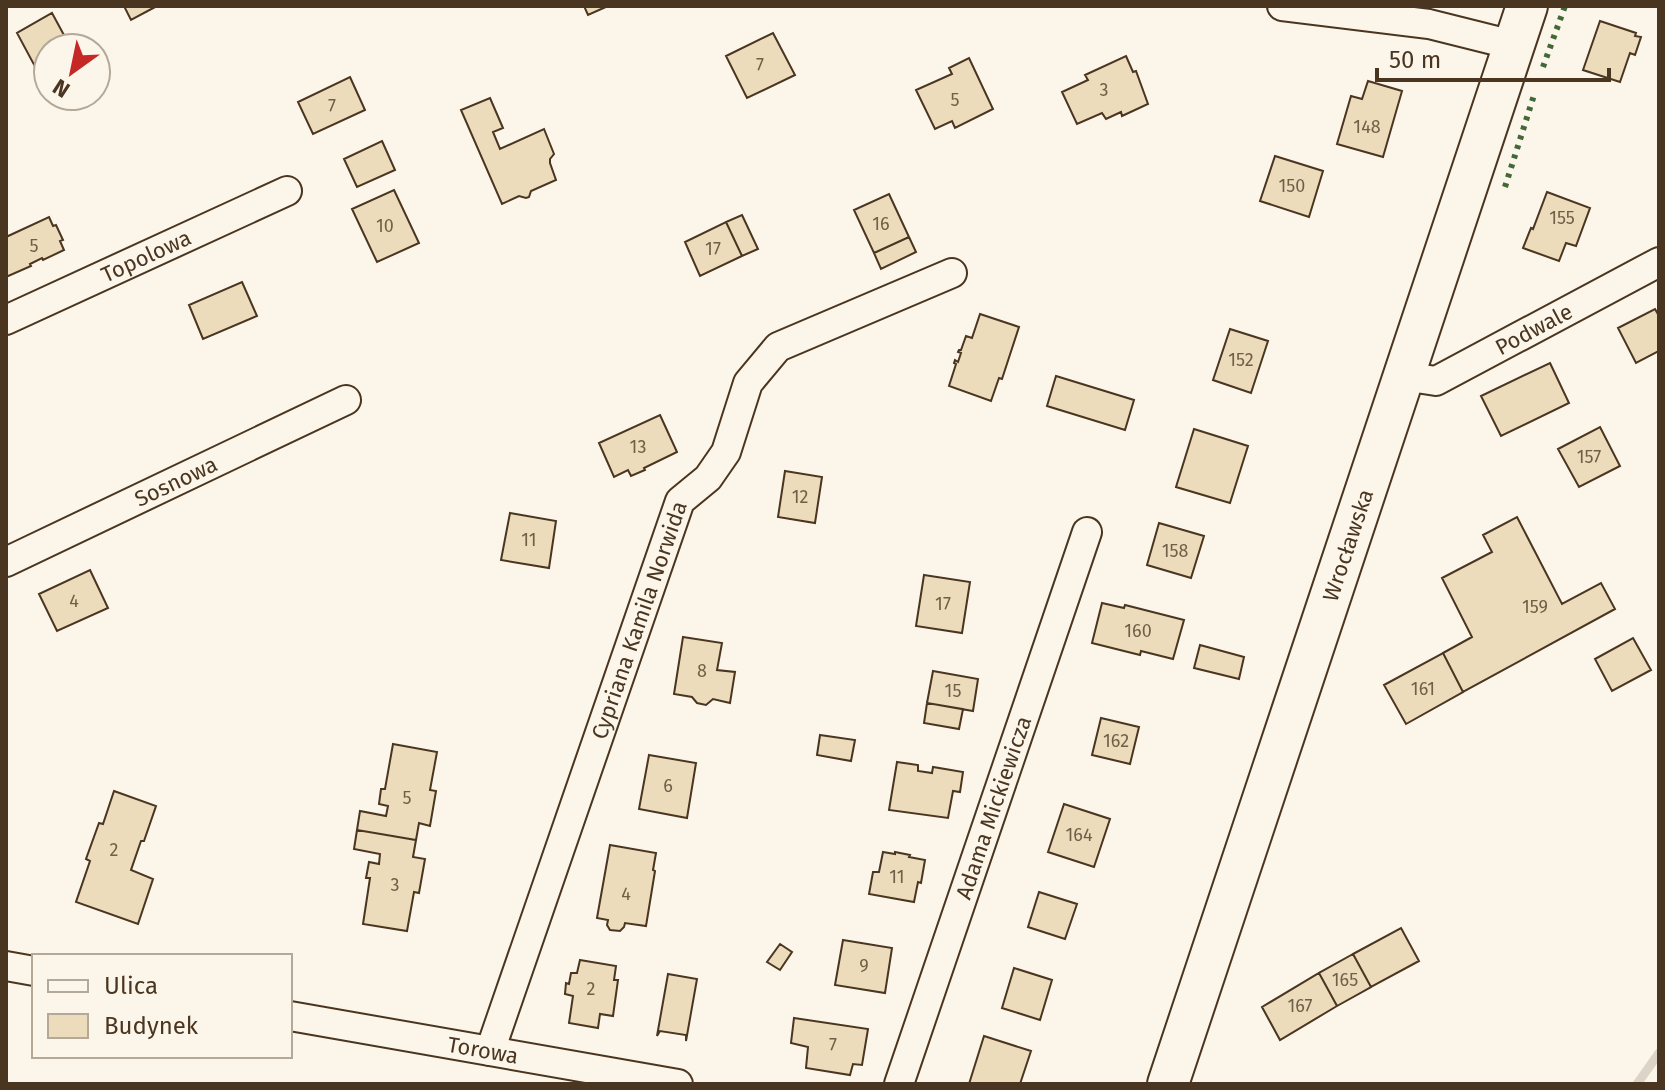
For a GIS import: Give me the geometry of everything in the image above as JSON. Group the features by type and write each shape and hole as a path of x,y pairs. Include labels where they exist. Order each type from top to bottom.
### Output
{"main road":[{"name":"Wrocławska","path":"1168,1084 1527,6"}],"street":[{"path":"1282,6 1429,24 1513,45"},
{"name":"Topolowa","path":"6,320 287,191"},
{"name":"Podwale","path":"1403,376 1436,381 1659,262"},
{"name":"Cypriana Kamila Norwida","path":"490,1051 680,501 708,478 726,452 748,383 778,347 952,273"},
{"name":"Sosnowa","path":"6,562 346,400"},
{"name":"Adama Mickiewicza","path":"899,1084 1087,532"},
{"path":"6,966 32,971"},
{"name":"Torowa","path":"292,1016 678,1084"}],"building":[{"path":"124,6 157,6 131,20"},
{"path":"584,6 608,6 588,15"},
{"path":"52,13 62,32 32,32 32,61 17,33"},
{"path":"1600,21 1641,37 1635,55 1630,53 1620,82 1583,70"},
{"path":"773,33 795,75 747,98 726,56"},
{"path":"1126,56 1133,72 1136,71 1148,104 1122,116 1121,112 1106,119 1102,113 1077,124 1062,92 1088,80 1085,75"},
{"path":"969,58 993,109 955,128 952,121 935,129 916,90 952,74 949,68"},
{"path":"350,77 365,110 313,134 298,102"},
{"path":"1368,81 1402,91 1383,157 1337,144 1351,96 1362,99"},
{"path":"490,98 503,128 493,132 500,149 544,129 554,154 550,163 556,180 531,191 529,197 519,196 502,204 461,110"},
{"path":"382,141 395,170 357,187 344,159"},
{"path":"1275,156 1323,171 1309,217 1260,201"},
{"path":"394,190 419,243 377,262 352,209"},
{"path":"1547,192 1590,208 1576,246 1566,243 1559,261 1523,248"},
{"path":"889,194 909,237 874,253 854,210"},
{"path":"742,215 758,249 742,256 726,222"},
{"path":"49,217 63,240 60,241 64,250 6,277 6,237"},
{"path":"726,222 742,256 700,276 685,242"},
{"path":"909,237 916,252 881,269 874,253"},
{"path":"242,282 257,316 203,339 189,305"},
{"path":"1655,309 1659,316 1659,351 1636,363 1618,328"},
{"path":"980,314 1019,327 1002,379 999,378 991,401 949,386 955,360 958,362 961,353 958,352 966,336 972,338"},
{"path":"1230,329 1268,341 1251,393 1213,380"},
{"path":"1550,363 1569,403 1501,436 1481,396"},
{"path":"1056,376 1134,400 1125,430 1047,406"},
{"path":"660,415 677,452 631,476 628,470 614,477 599,443"},
{"path":"1600,427 1620,466 1579,487 1558,449"},
{"path":"1194,429 1248,446 1230,503 1176,487"},
{"path":"785,471 822,477 815,523 778,517"},
{"path":"510,513 556,521 549,568 501,560"},
{"path":"1517,517 1562,604 1601,583 1615,609 1463,692 1443,653 1472,637 1442,578 1492,552 1483,535"},
{"path":"1159,523 1204,536 1191,578 1147,565"},
{"path":"90,570 108,608 57,631 39,594"},
{"path":"924,575 970,582 962,633 916,626"},
{"path":"1102,603 1124,608 1125,605 1184,620 1173,659 1141,651 1140,655 1092,643"},
{"path":"683,637 722,643 717,670 735,672 730,703 713,699 706,705 697,703 692,697 674,694"},
{"path":"1633,638 1651,670 1612,691 1595,659"},
{"path":"1200,645 1244,657 1239,679 1194,668"},
{"path":"1443,653 1463,692 1406,724 1384,685"},
{"path":"933,671 978,679 973,711 927,703"},
{"path":"927,703 963,709 959,729 924,723"},
{"path":"1101,718 1139,727 1130,764 1092,755"},
{"path":"820,735 855,740 851,761 817,755"},
{"path":"393,744 437,752 430,790 436,791 430,826 419,823 416,840 357,830 360,811 386,816 388,806 379,804 381,789 385,789"},
{"path":"649,755 696,763 687,818 639,809"},
{"path":"897,762 918,765 918,771 932,773 933,767 963,772 960,792 953,791 948,818 889,810"},
{"path":"114,791 156,806 131,870 153,879 138,924 76,902 90,861 86,859"},
{"path":"1064,804 1110,819 1094,867 1048,852"},
{"path":"357,830 416,840 413,857 425,859 419,893 414,892 407,931 363,924 370,878 366,878 369,862 379,864 380,854 354,849"},
{"path":"610,845 656,853 646,926 625,923 620,931 610,930 608,920 597,918"},
{"path":"883,852 925,860 914,902 869,894 873,872 879,872"},
{"path":"1039,892 1077,904 1065,939 1028,927"},
{"path":"1401,928 1419,961 1371,987 1353,954"},
{"path":"843,940 892,948 885,993 835,985"},
{"path":"780,944 792,952 780,970 767,962"},
{"path":"1353,954 1371,987 1337,1006 1319,973"},
{"path":"580,960 616,966 614,980 618,980 613,1016 600,1014 598,1028 569,1023 573,996 565,994 566,983 569,984 571,973 577,973"},
{"path":"1014,968 1052,980 1040,1020 1002,1008"},
{"path":"1319,973 1337,1006 1280,1040 1262,1007"},
{"path":"668,974 697,979 686,1041 686,1035 660,1031 657,1036"},
{"path":"794,1018 868,1029 862,1065 853,1064 850,1075 806,1068 808,1047 791,1043"},
{"path":"984,1036 1031,1051 1020,1084 969,1084"}],"waterway":[{"path":"1637,1084 1659,1053"}],"hedge":[{"path":"1543,67 1565,6"},
{"path":"1505,187 1535,92"}]}
